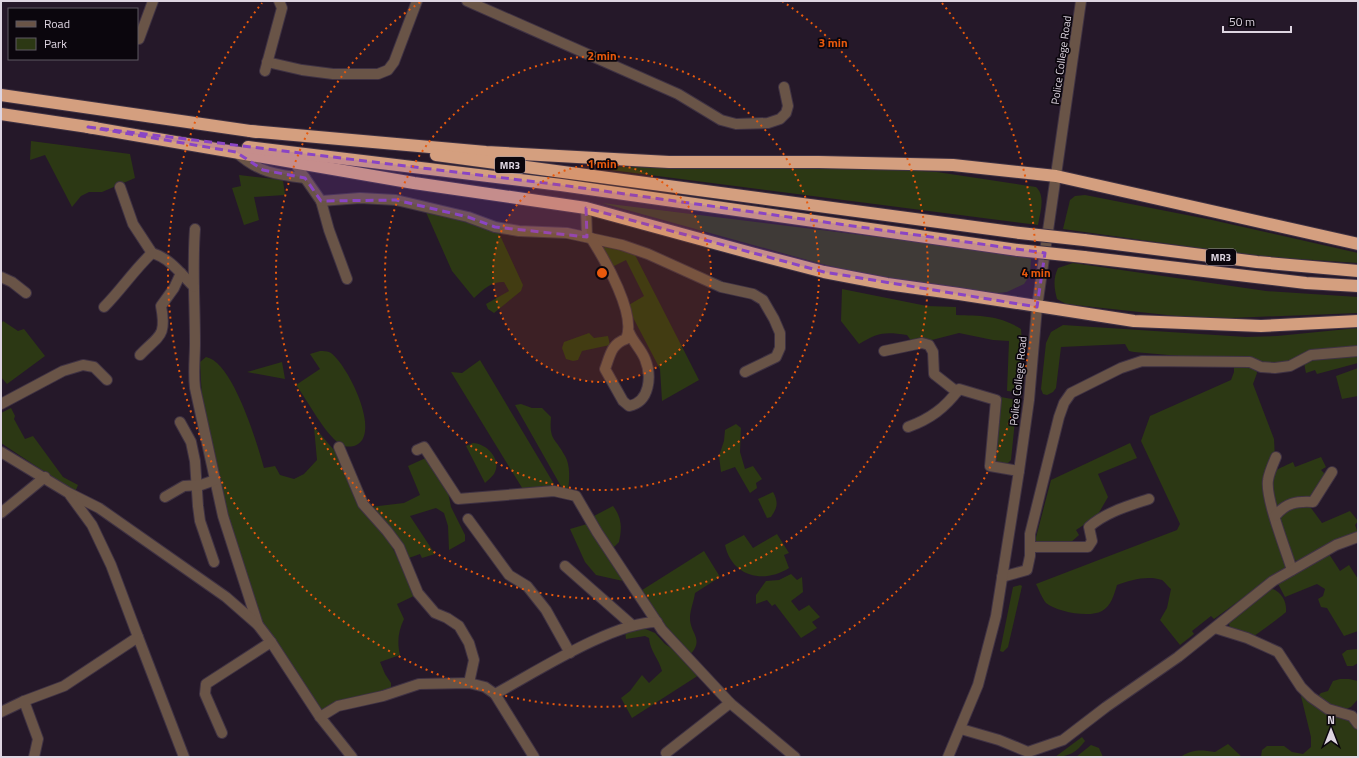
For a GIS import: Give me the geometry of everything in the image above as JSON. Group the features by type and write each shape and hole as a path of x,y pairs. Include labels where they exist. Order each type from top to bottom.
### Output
{"highway":[{"name":"MR3","path":"1,95 250,131 1020,233 1257,262 1358,271"},
{"name":"MR3","path":"1,114 88,127 561,185 1018,250 1306,283 1358,286"},
{"path":"88,127 414,183 586,208 824,272 887,284 1037,307 1142,321 1261,326 1358,321"},
{"path":"250,131 494,153 669,162 819,162 953,165 1056,176 1358,244"}],"street":[{"path":"139,39 153,1"},
{"path":"279,1 282,8 266,67 333,74 378,74 388,70 394,62 417,1"},
{"path":"467,1 678,94 721,120 736,124 768,123 780,120 786,113 788,106 784,87"},
{"name":"Police College Road","path":"948,757 978,686 996,616 1029,400 1037,307 1081,1"},
{"path":"236,152 250,164 263,170 285,176 305,178"},
{"path":"294,162 321,201 329,230 347,279"},
{"path":"120,187 133,224 152,253 161,256 181,273 194,287"},
{"path":"321,201 360,198 396,200 468,216 495,227 519,231 567,233 648,254 721,287 752,294 763,300 774,319 780,333 780,348 776,357 746,372"},
{"path":"586,208 589,238 606,263 626,315 629,332 633,342 646,361 649,374 648,387 644,397 637,405 629,406 623,401 605,370 612,349 617,342 626,339 629,332"},
{"path":"196,229 193,260 196,344 193,372 223,516 258,625"},
{"path":"104,307 152,253"},
{"path":"140,355 159,338 163,329 161,306 174,288 181,273"},
{"path":"1,276 26,293"},
{"path":"884,351 922,343 929,345 933,352 934,374 957,392"},
{"path":"1002,577 1027,570 1030,534 1058,417 1064,403 1071,393 1121,368 1142,361 1250,362 1261,367 1276,368 1290,366 1311,356 1358,351"},
{"path":"1,404 45,380 75,366 94,367 108,380"},
{"path":"908,427 925,421 943,408 960,389 996,400 990,466 1019,471"},
{"path":"180,422 191,442 195,461 200,521 214,562"},
{"path":"339,447 363,504 399,547 418,593 435,613 447,618 459,626 469,643 474,660 469,683"},
{"path":"417,450 424,447 458,499 554,491 576,496 597,532 657,622 730,703 795,757"},
{"path":"1,452 45,477 67,492 99,508 226,597 258,625 271,642 320,717 352,757"},
{"path":"1276,457 1268,481 1271,508 1275,516 1292,570"},
{"path":"1275,516 1283,507 1294,502 1313,502 1332,472"},
{"path":"1,513 45,477"},
{"path":"165,497 184,486 197,485 215,480"},
{"path":"67,492 92,524 111,565 184,757"},
{"path":"1030,547 1088,547 1092,541 1089,527 1097,520 1112,512 1150,499"},
{"path":"468,519 509,575 526,586 546,610 570,653"},
{"path":"961,729 999,740 1026,755 1063,740 1106,707 1178,657 1273,581 1336,545 1358,536"},
{"path":"565,566 632,626"},
{"path":"495,694 570,653 632,626 646,622 657,622"},
{"path":"1215,628 1247,638 1278,652 1301,687 1311,697 1328,709 1352,716 1358,724"},
{"path":"1,712 24,701 64,686 138,637"},
{"path":"222,733 206,694 206,684 271,642"},
{"path":"320,717 338,706 383,696 419,684 469,683 485,686 495,694 534,757"},
{"path":"24,701 38,739 34,757"},
{"path":"666,753 730,703"}],"highlighted area":[{"path":"88,127 561,185 1045,253 1037,307 824,272 586,208 587,237 495,227 468,217 396,200 321,201 305,178 263,170 236,152"}],"green space":[{"path":"31,141 130,154 135,178 102,192 89,192 81,196 72,207 45,155 30,160"},
{"path":"611,167 891,169 937,172 1036,187 1041,195 1042,205 1038,225 611,170"},
{"path":"239,175 283,180 285,195 254,197 259,220 244,225 232,188 241,186"},
{"path":"1085,195 1212,220 1358,253 1358,263 1256,256 1063,229 1070,200 1075,196"},
{"path":"602,203 1015,254 1031,259 1030,275 1024,284 1007,292 990,294 874,276 822,264"},
{"path":"425,210 498,231 523,285 521,291 494,313 488,309 486,304 509,291 504,282 491,285 474,298 452,271"},
{"path":"596,242 633,251 699,380 662,401 660,369 627,306 644,296 626,260 612,267"},
{"path":"1073,263 1266,291 1358,297 1358,313 1230,318 1176,316 1066,304 1057,299 1055,276 1058,268"},
{"path":"842,289 927,306 956,307 956,315 990,317 1013,324 1021,329 1022,342 1018,392 1007,391 1009,341 993,340 959,333 928,341 912,342 907,335 887,333 877,335 859,344 841,321"},
{"path":"3,321 18,331 24,329 45,356 7,384 1,377 1,324"},
{"path":"1063,325 1246,337 1277,336 1358,328 1358,349 1282,365 1134,352 1129,351 1125,344 1061,347 1056,388 1053,392 1047,395 1043,394 1041,389 1046,343 1051,332"},
{"path":"589,333 594,338 608,336 610,345 582,351 578,360 573,361 566,359 562,348 564,342"},
{"path":"320,351 329,352 336,358 344,368 359,398 364,414 365,428 362,440 354,446 343,446 334,439 322,425 296,385 320,369 310,354"},
{"path":"1358,353 1358,363 1317,374 1315,370 1306,373 1304,363 1307,360"},
{"path":"206,357 216,362 234,388 250,423 264,468 275,466 280,475 294,479 304,474 317,460 314,427 340,457 385,533 416,595 397,604 404,619 400,628 399,637 400,655 380,662 391,683 391,687 386,691 321,713 259,619 226,513 202,399 200,362"},
{"path":"480,360 557,489 524,491 451,372 462,373"},
{"path":"282,362 285,379 247,372"},
{"path":"1234,365 1246,365 1256,369 1257,373 1253,384 1274,439 1275,459 1268,477 1288,565 1214,619 1211,616 1192,631 1194,634 1180,645 1160,620 1167,608 1171,589 1162,580 1145,578 1117,585 1112,600 1108,606 1102,611 1096,613 1073,613 1058,609 1046,603 1036,584 1177,530 1180,524 1141,441 1150,416 1231,380 1234,372"},
{"path":"1358,368 1358,396 1342,399 1336,376"},
{"path":"1001,397 1017,400 1011,460 1007,464 997,462 994,456 999,401"},
{"path":"521,404 532,408 542,408 551,417 552,435 568,463 568,489 562,488 515,405"},
{"path":"11,408 15,416 14,419 25,439 33,436 63,477 78,485 75,492 1,443 1,413"},
{"path":"736,424 741,428 740,452 745,469 753,466 762,479 756,483 757,488 750,493 735,467 721,472 719,456 724,441 725,430"},
{"path":"473,443 488,449 495,458 496,469 494,474 485,483 466,446"},
{"path":"1130,443 1137,458 1098,474 1108,497 1097,516 1076,530 1079,535 1070,543 1034,545 1051,480"},
{"path":"428,457 447,487 451,507 465,535 465,541 449,550 448,526 444,513 436,508 410,516 435,554 422,558 420,554 406,559 370,507 404,503 420,495 408,466"},
{"path":"1321,457 1326,467 1321,470 1327,476 1311,499 1276,511 1272,484 1276,471 1293,462 1295,467"},
{"path":"773,492 776,499 775,511 771,517 767,518 758,499"},
{"path":"1305,504 1311,508 1322,523 1350,511 1358,521 1355,525 1358,533 1302,560 1293,561 1279,515 1282,511"},
{"path":"613,506 620,519 621,532 619,542 613,548 592,517"},
{"path":"587,524 623,578 623,581 596,575 585,562 570,529"},
{"path":"777,534 789,553 784,555 789,568 769,576 760,576 742,571 734,564 725,545 744,535 753,548"},
{"path":"704,551 720,577 695,593 690,618 697,640 696,645 690,655 676,641 639,592"},
{"path":"1329,554 1340,571 1349,565 1358,579 1358,631 1344,636 1327,608 1321,607 1318,599 1323,596 1325,589 1317,584 1285,597 1277,582"},
{"path":"791,574 797,580 802,577 803,592 791,601 799,611 809,605 820,617 812,622 817,628 801,638 775,604 772,606 767,600 756,604 756,595 766,581 779,580"},
{"path":"1020,585 1022,586 1008,647 1003,652 1000,651 1013,587"},
{"path":"1273,589 1283,598 1286,605 1286,612 1252,637 1230,630 1229,623 1268,590"},
{"path":"643,628 655,633 665,644 679,653 699,675 632,718 621,698 630,691 642,675 649,683 662,671 651,647 649,638 645,636 626,639 625,631"},
{"path":"1358,649 1358,663 1353,666 1347,666 1342,654 1347,650"},
{"path":"1340,679 1358,681 1358,699 1351,707 1343,710 1322,702 1318,696 1321,693 1328,691 1333,681"},
{"path":"1300,692 1348,717 1358,728 1358,757 1261,757 1262,750 1267,746 1284,746 1292,752 1303,754 1311,747 1311,737"},
{"path":"1082,737 1085,741 1075,751 1068,755 1055,757"},
{"path":"1228,744 1242,757 1182,756 1190,752 1198,751 1215,752"},
{"path":"1091,745 1099,748 1103,757 1076,757"}]}
